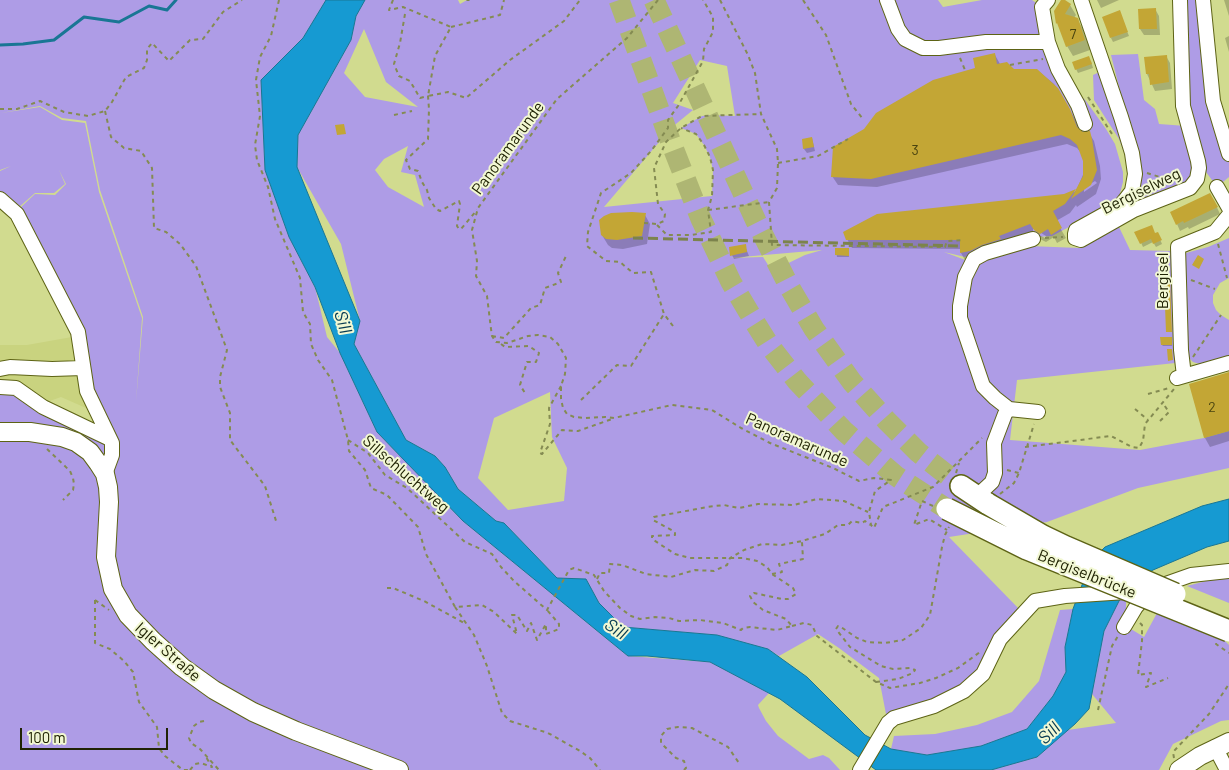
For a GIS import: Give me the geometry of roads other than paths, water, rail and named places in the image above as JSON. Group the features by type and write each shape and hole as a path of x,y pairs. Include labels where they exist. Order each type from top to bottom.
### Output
{"highway":[{"name":"Bergiselbrücke","path":"975,495 1043,536 1066,547 1229,615"},
{"name":"Bergiselbrücke","path":"947,519 1027,549 1229,631"}],"main road":[{"name":"Igler Straße","path":"0,432 30,432 62,437 76,442 90,452 105,474 109,502 106,557 113,589 128,615 137,626 182,667 214,690 253,712 296,731 400,770"},
{"path":"1177,765 1200,756 1222,744"}],"street":[{"path":"887,0 898,29 905,39 923,48 939,48 986,42 1048,42"},
{"path":"1048,0 1042,7 1048,42 1053,57 1078,105 1084,124"},
{"name":"Bergiselweg","path":"1082,0 1121,117 1135,171 1133,188 1124,201 1102,216 1078,228 1075,234 1076,239 1083,240 1134,210 1184,191 1192,186 1197,179 1199,172 1198,161 1183,106 1180,0"},
{"path":"1203,0 1213,100 1229,154"},
{"path":"1217,187 1229,208"},
{"path":"0,199 17,214 78,332 87,391 112,442 112,455 105,474"},
{"name":"Bergisel","path":"1229,215 1215,232 1178,246 1180,276 1180,378 1229,362"},
{"path":"1032,240 985,253 974,259 965,277 960,299 960,318 983,386 1009,409 1038,412"},
{"path":"0,369 10,367 83,368"},
{"path":"0,387 16,388 43,407 110,439"},
{"path":"975,495 992,482 995,473 994,443 1000,423 1009,409"},
{"path":"860,770 888,723 894,718 934,706 964,691 983,674 1000,639 1035,600 1131,592 1151,589 1190,575 1229,571"},
{"path":"1124,626 1136,607 1151,589"},
{"path":"1222,744 1227,770"}],"water":[{"name":"Sill","path":"326,0 365,0 356,16 351,40 298,135 297,167 360,321 354,344 406,440 435,456 445,467 458,489 496,521 504,523 557,578 586,579 599,603 623,627 717,635 768,649 807,677 865,735 891,749 927,755 981,746 1027,729 1053,696 1066,672 1065,647 1073,609 1091,561 1105,547 1202,506 1229,499 1229,541 1207,547 1153,570 1133,583 1120,599 1104,631 1089,709 1075,724 1037,757 991,770 876,770 780,699 710,662 628,656 463,521 377,432 340,353 315,287 289,237 265,170 261,80 303,38"}],"waterway":[{"path":"0,45 54,40 84,17 119,22 149,6 167,10 176,0"}],"tunnel":[{"path":"619,0 701,219 731,282 769,345 797,381 844,431 896,476 947,509"},
{"path":"654,0 756,221 790,288 814,329 852,382 886,420 918,452 961,486"}],"railway":[{"path":"633,238 960,246"}]}
